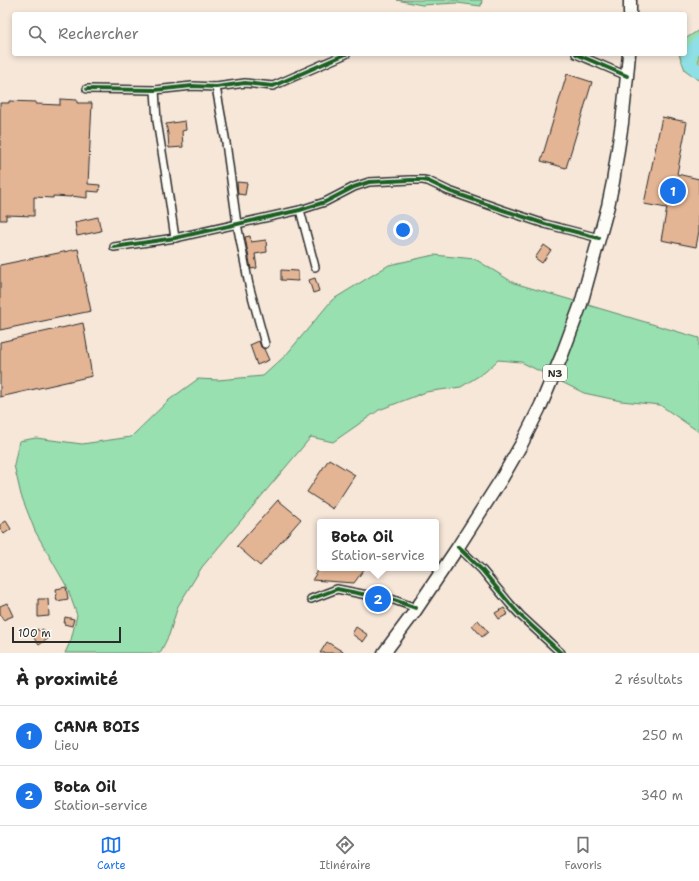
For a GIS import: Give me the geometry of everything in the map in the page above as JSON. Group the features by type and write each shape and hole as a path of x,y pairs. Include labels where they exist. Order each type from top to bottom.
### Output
{"highway":[{"path":"630,0 630,12"},
{"name":"N3","path":"384,653 458,547 502,478 541,405 562,355 581,304 608,206 622,122 629,56"}],"street":[{"path":"87,89 155,90 192,86 216,87 245,83 273,86 341,56"},
{"path":"581,56 627,76"},
{"path":"216,87 226,143 237,224 249,285 265,344"},
{"path":"155,90 157,121 175,238"},
{"path":"114,247 175,238 300,210 325,202 354,187 369,182 423,180 449,191 545,224 599,238"},
{"path":"300,210 315,267"},
{"path":"458,547 482,570 521,616 561,653"},
{"path":"312,599 337,589 372,596 381,596 416,608"}],"green space":[{"path":"397,0 482,0 481,6 457,3 422,5"},
{"path":"699,30 699,80 685,70 680,56 687,56 687,38"},
{"path":"434,255 475,259 514,283 699,338 699,432 660,405 621,401 584,393 521,362 498,360 485,372 461,387 426,392 379,410 333,442 311,437 202,567 178,606 169,635 160,653 65,653 71,640 77,615 67,587 35,531 21,495 14,465 19,441 36,438 82,444 131,437 169,400 198,379 218,380 263,376 286,355 332,300 389,265"}],"building":[{"path":"567,74 592,82 566,168 541,161"},
{"path":"60,99 77,100 77,103 92,103 88,184 100,185 99,192 87,191 87,198 71,196 53,196 53,198 34,197 34,216 6,215 6,220 0,220 0,103 9,103 9,101 60,105"},
{"path":"662,117 687,122 677,174 699,179 699,231 696,247 661,240 667,208 644,204"},
{"path":"185,121 186,130 182,131 183,147 169,148 166,124"},
{"path":"237,182 247,183 245,195 238,194"},
{"path":"98,217 101,231 77,236 75,222"},
{"path":"250,236 251,242 266,240 267,252 255,254 257,268 251,269 245,237"},
{"path":"544,245 551,250 542,263 535,258"},
{"path":"78,249 91,311 0,330 0,265"},
{"path":"281,270 298,271 298,281 281,280"},
{"path":"315,278 319,291 313,293 309,280"},
{"path":"83,323 92,376 0,397 0,342"},
{"path":"259,341 269,360 257,365 250,345"},
{"path":"329,459 355,475 333,509 307,492"},
{"path":"278,500 301,519 260,566 237,546"},
{"path":"6,521 11,529 4,534 0,528 0,525"},
{"path":"318,571 363,571 354,583 312,580"},
{"path":"66,587 68,599 57,601 56,589"},
{"path":"38,599 48,599 49,616 38,617"},
{"path":"7,603 13,616 3,620 0,613 0,606"},
{"path":"504,608 508,614 499,619 495,613"},
{"path":"65,617 74,619 72,626 64,624"},
{"path":"478,620 488,632 482,637 472,625"},
{"path":"356,627 368,635 363,642 352,634"},
{"path":"38,629 39,631 43,629 49,638 39,645 31,634"},
{"path":"327,642 345,653 320,653"}],"waterway":[{"path":"699,43 688,58 694,68 699,72"}],"cycle path":[{"path":"87,89 155,90 192,86 216,87 245,83 273,86 341,56"},
{"path":"581,56 627,76"},
{"path":"114,247 175,238 300,210 325,202 354,187 369,182 411,180 428,181 449,191 503,210 545,224 599,238"},
{"path":"458,547 482,570 521,616 561,653"},
{"path":"311,599 337,589 372,596 381,596 416,608"}],"place":[{"name":"CANA BOIS","path":"673,191"},
{"name":"Bota Oil","path":"378,599"}]}
